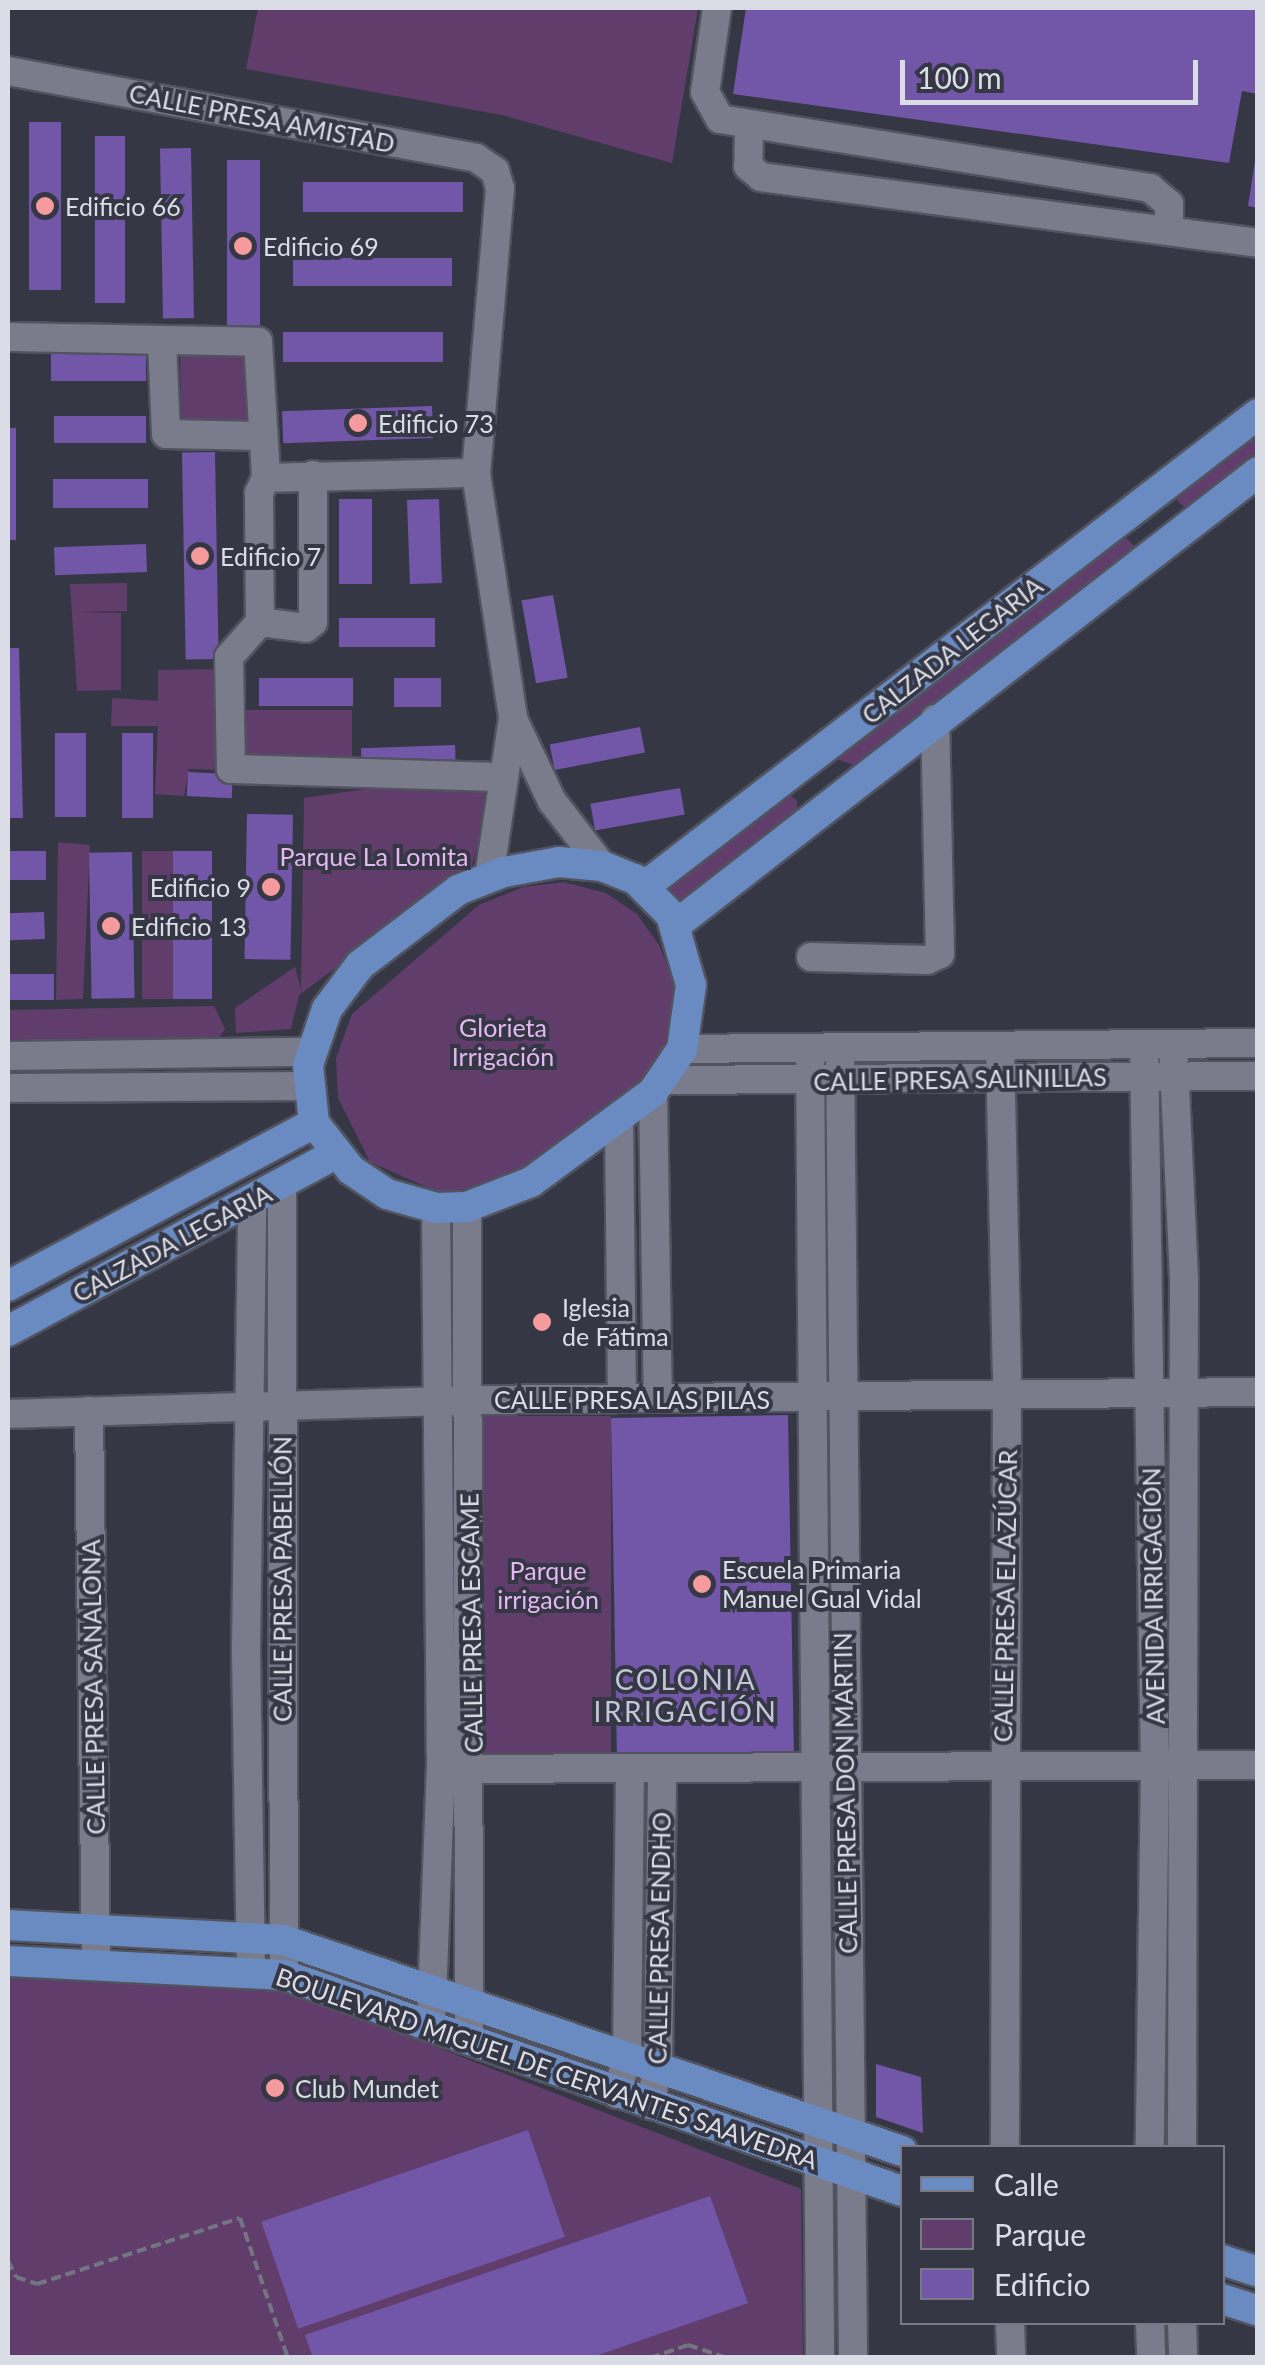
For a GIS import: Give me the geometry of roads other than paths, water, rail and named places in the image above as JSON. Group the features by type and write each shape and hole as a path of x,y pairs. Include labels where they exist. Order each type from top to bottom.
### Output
{"main road":[{"name":"CALZADA LEGARIA","path":"645,886 1258,414"},
{"name":"CALZADA LEGARIA","path":"677,924 846,788 1258,472"},
{"path":"1144,502 1171,541"},
{"path":"814,758 846,788"},
{"path":"541,864 602,866 645,886 677,924 691,984 682,1049 658,1086 532,1182 467,1206 436,1208 387,1194 335,1154 314,1123 308,1086 310,1052 327,1009 360,965 427,910 489,877 541,864"},
{"name":"CALZADA LEGARIA","path":"8,1286 314,1123"},
{"name":"CALZADA LEGARIA","path":"8,1331 335,1154"},
{"name":"BOULEVARD MIGUEL DE CERVANTES SAAVEDRA","path":"8,1926 251,1935 284,1940 900,2150"},
{"name":"BOULEVARD MIGUEL DE CERVANTES SAAVEDRA","path":"8,1961 251,1970 284,1975 900,2190"},
{"path":"1225,2261 1258,2272"},
{"path":"1225,2299 1258,2311"}],"street":[{"path":"717,8 706,99 720,120 1150,188 1169,204 1169,230"},
{"name":"CALLE PRESA AMISTAD","path":"8,70 488,162 500,188 476,473"},
{"path":"749,127 748,166 761,176 1258,242"},
{"path":"8,337 258,342 266,478 260,493 260,622 230,656 230,769 500,777"},
{"path":"162,341 166,434 261,436"},
{"path":"266,478 476,473 513,719 552,801 602,866"},
{"path":"260,622 306,628 313,622 313,475"},
{"path":"489,877 500,777 513,719"},
{"path":"811,957 927,960 940,954 936,719"},
{"name":"CALLE PRESA SALINILLAS","path":"682,1049 1258,1043"},
{"name":"AVENIDA IRRIGACIÓN","path":"1144,1044 1155,1767 1150,2145"},
{"name":"AVENIDA IRRIGACIÓN","path":"1173,1045 1184,1393 1182,2145"},
{"name":"CALLE PRESA EL AZÚCAR","path":"1000,1046 1007,1397 1003,1768 1005,2145"},
{"name":"CALLE PRESA DON MARTIN","path":"810,1049 820,2358"},
{"name":"CALLE PRESA DON MARTIN","path":"840,1049 843,1768 854,2358"},
{"path":"8,1056 310,1052"},
{"name":"CALLE PRESA SALINILLAS","path":"658,1086 1258,1076"},
{"path":"8,1088 308,1086"},
{"path":"658,1086 658,1398"},
{"path":"618,1120 622,1397"},
{"name":"CALLE PRESA PABELLÓN","path":"282,1184 284,1975"},
{"name":"CALLE PRESA PABELLÓN","path":"251,1970 252,1200"},
{"name":"CALLE PRESA ESCAME","path":"467,1206 473,1769 469,2040"},
{"name":"CALLE PRESA ESCAME","path":"431,2026 441,1770 436,1208"},
{"name":"CALLE PRESA LAS PILAS","path":"8,1414 438,1400 1258,1392"},
{"name":"CALLE PRESA SANALONA","path":"89,1411 96,1963"},
{"path":"441,1770 1258,1765"},
{"name":"CALLE PRESA ENDHO","path":"650,2105 658,2067 662,1770"},
{"name":"CALLE PRESA ENDHO","path":"617,2094 627,2056 630,1771"},
{"path":"1010,2325 1011,2358"},
{"path":"1150,2325 1151,2358"},
{"path":"1182,2325 1183,2358"}],"place":[{"name":"Edificio 66","path":"45,206"},
{"name":"Edificio 69","path":"243,246"},
{"name":"Edificio 73","path":"358,423"},
{"name":"Edificio 7","path":"200,556"},
{"name":"Edificio 9","path":"271,887"},
{"name":"Edificio 13","path":"111,926"},
{"name":"Iglesia de Fátima","path":"542,1322"},
{"name":"Escuela Primaria Manuel Gual Vidal","path":"702,1584"},
{"name":"Club Mundet","path":"275,2088"}],"district":[{"name":"COLONIA IRRIGACIÓN","path":"686,1695"}],"park label":[{"name":"Parque La Lomita","path":"374,856"},
{"name":"Glorieta Irrigación","path":"503,1042"},
{"name":"Parque irrigación","path":"548,1586"}]}
